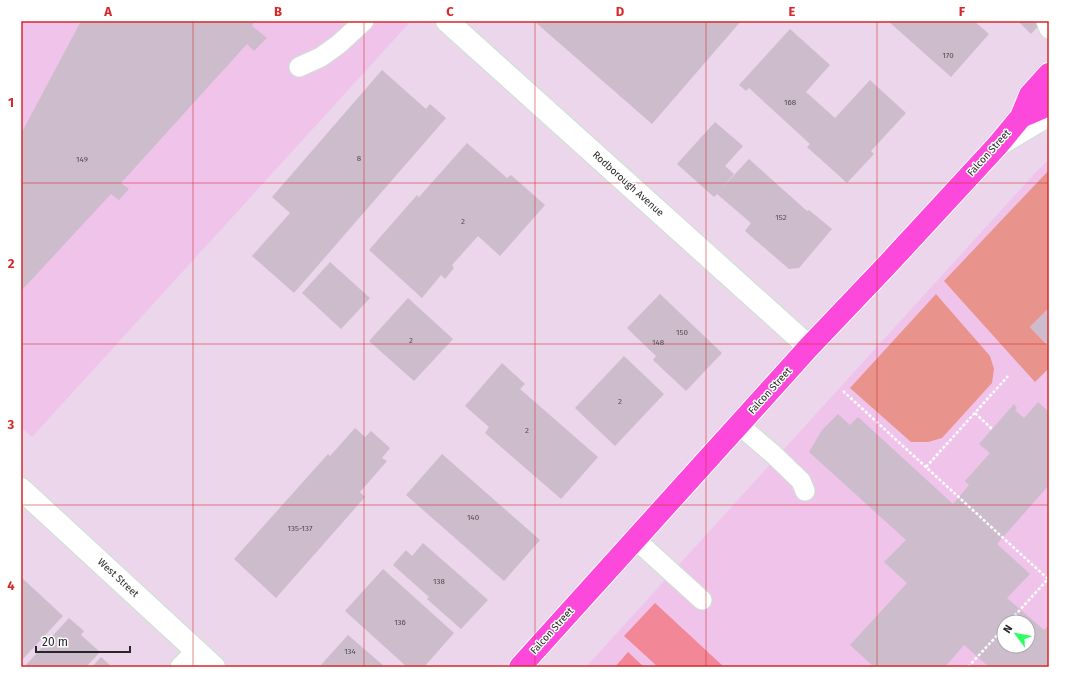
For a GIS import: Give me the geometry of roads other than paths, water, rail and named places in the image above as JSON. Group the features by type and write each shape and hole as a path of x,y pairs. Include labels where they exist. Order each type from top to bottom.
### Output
{"main road":[{"name":"Falcon Street","path":"520,667 809,348 997,146 1021,117 1030,95 1049,74"},
{"name":"Falcon Street","path":"1021,117 1042,108 1049,101"}],"street":[{"name":"Rodborough Avenue","path":"447,21 809,348"},
{"path":"997,146 1049,115"},
{"name":"West Street","path":"21,489 214,667"}],"lane":[{"path":"299,67 320,57 339,44 364,21"},
{"path":"1046,21 1049,29"},
{"path":"739,425 773,454 800,481 805,491"},
{"path":"635,539 702,600"},
{"path":"180,667 196,650"}]}
